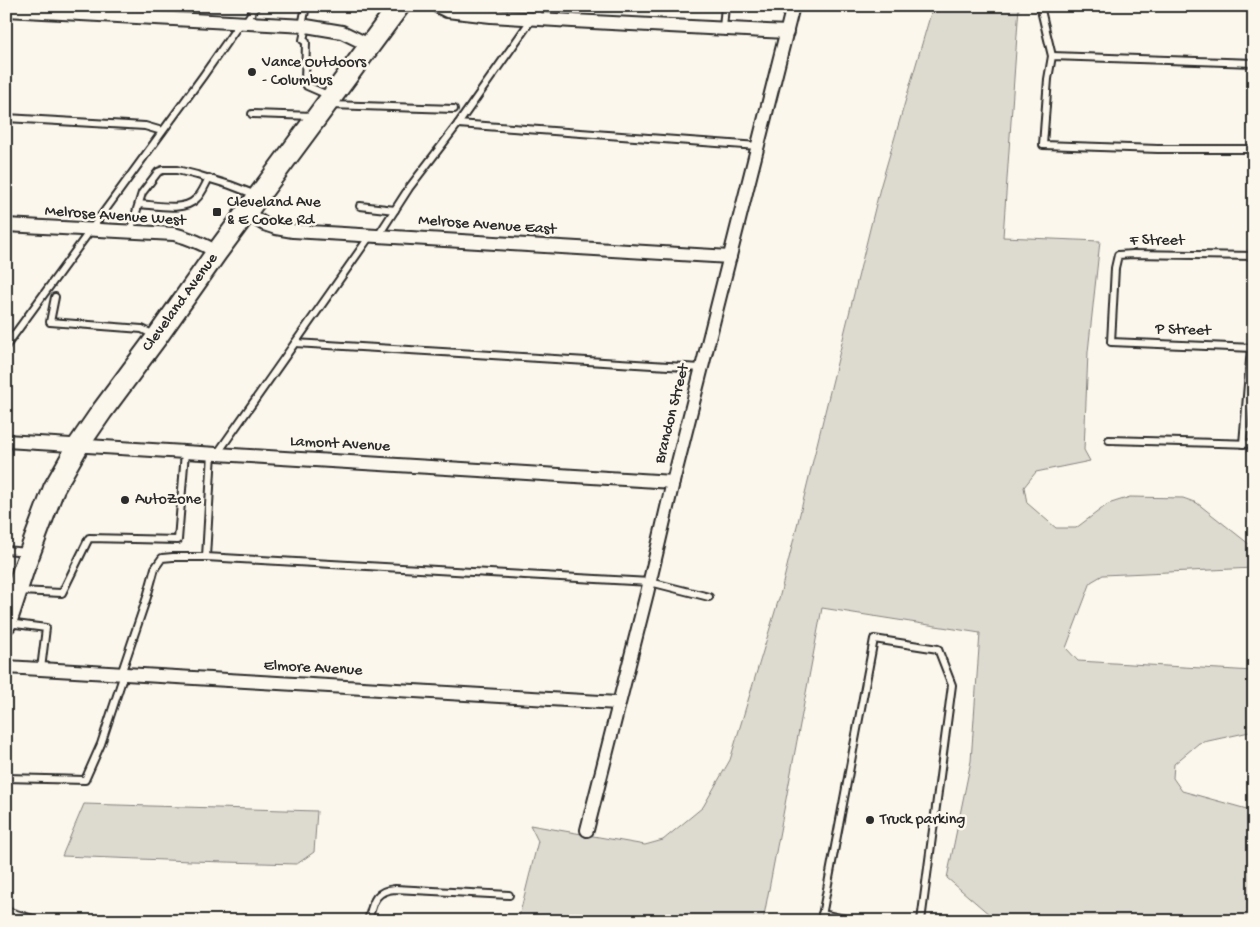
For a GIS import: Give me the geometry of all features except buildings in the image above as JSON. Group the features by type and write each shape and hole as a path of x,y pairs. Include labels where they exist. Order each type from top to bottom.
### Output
{"main road":[{"name":"Cleveland Avenue","path":"7,619 54,488 78,446 217,252 400,6"}],"street":[{"path":"436,6 447,11 533,18 786,32"},
{"name":"Brandon Street","path":"587,830 793,6"},
{"path":"6,10 304,26 342,32 370,46"},
{"name":"Melrose Avenue East","path":"247,212 264,224 276,228 318,234 730,257"},
{"name":"Melrose Avenue West","path":"6,225 174,234 196,241 217,252"},
{"name":"Lamont Avenue","path":"6,441 673,482"},
{"name":"Elmore Avenue","path":"6,667 618,704"}],"lane":[{"path":"7,345 256,6"},
{"path":"306,6 303,40 306,42 305,82 325,106"},
{"path":"206,557 214,453 458,124 541,6"},
{"path":"723,28 725,6"},
{"path":"1040,6 1052,56 1048,79 1043,145 1158,149 1254,149"},
{"path":"1052,56 1254,63"},
{"path":"252,114 325,106 454,109"},
{"path":"6,118 145,126 162,132"},
{"path":"458,124 758,146"},
{"path":"130,232 142,193 158,172 163,170 177,170 209,178 259,196"},
{"path":"139,204 180,207 191,204 198,198 209,178"},
{"path":"360,206 395,210"},
{"name":"F Street","path":"1111,342 1114,268 1118,255 1254,256"},
{"path":"55,297 50,322 142,329 157,337"},
{"name":"P Street","path":"1111,342 1252,348"},
{"path":"295,343 701,368"},
{"path":"1243,444 1252,348"},
{"path":"1109,440 1254,444"},
{"path":"17,591 62,593 89,538 178,540 185,452"},
{"path":"6,550 30,552"},
{"path":"6,778 85,780 101,744 155,568 162,558 206,557 650,582 710,597"},
{"path":"7,619 46,628 41,669"},
{"path":"853,921 822,918 874,639 938,649 952,685 921,921"},
{"path":"368,921 372,904 378,895 386,890 509,895"},
{"path":"6,911 33,919 33,921"}],"shaded area":[{"path":"933,6 1019,6 1003,237 1100,241 1088,352 1084,450 1090,461 1036,472 1024,487 1027,503 1056,528 1076,528 1108,504 1130,497 1183,498 1197,503 1254,548 1254,568 1103,575 1091,582 1066,648 1078,661 1254,671 1254,731 1199,743 1174,764 1173,778 1182,791 1254,811 1254,921 997,921 947,878 971,761 980,633 822,608 763,921 518,921 538,841 530,825 645,845 663,840 703,807 730,760 780,595 880,188"},
{"path":"84,804 317,811 314,852 297,864 62,856"}],"place":[{"name":"Vance Outdoors - Columbus","path":"252,72"},
{"name":"Cleveland Ave & E Cooke Rd","path":"217,212"},
{"name":"AutoZone","path":"125,500"},
{"name":"Truck parking","path":"870,820"}]}
